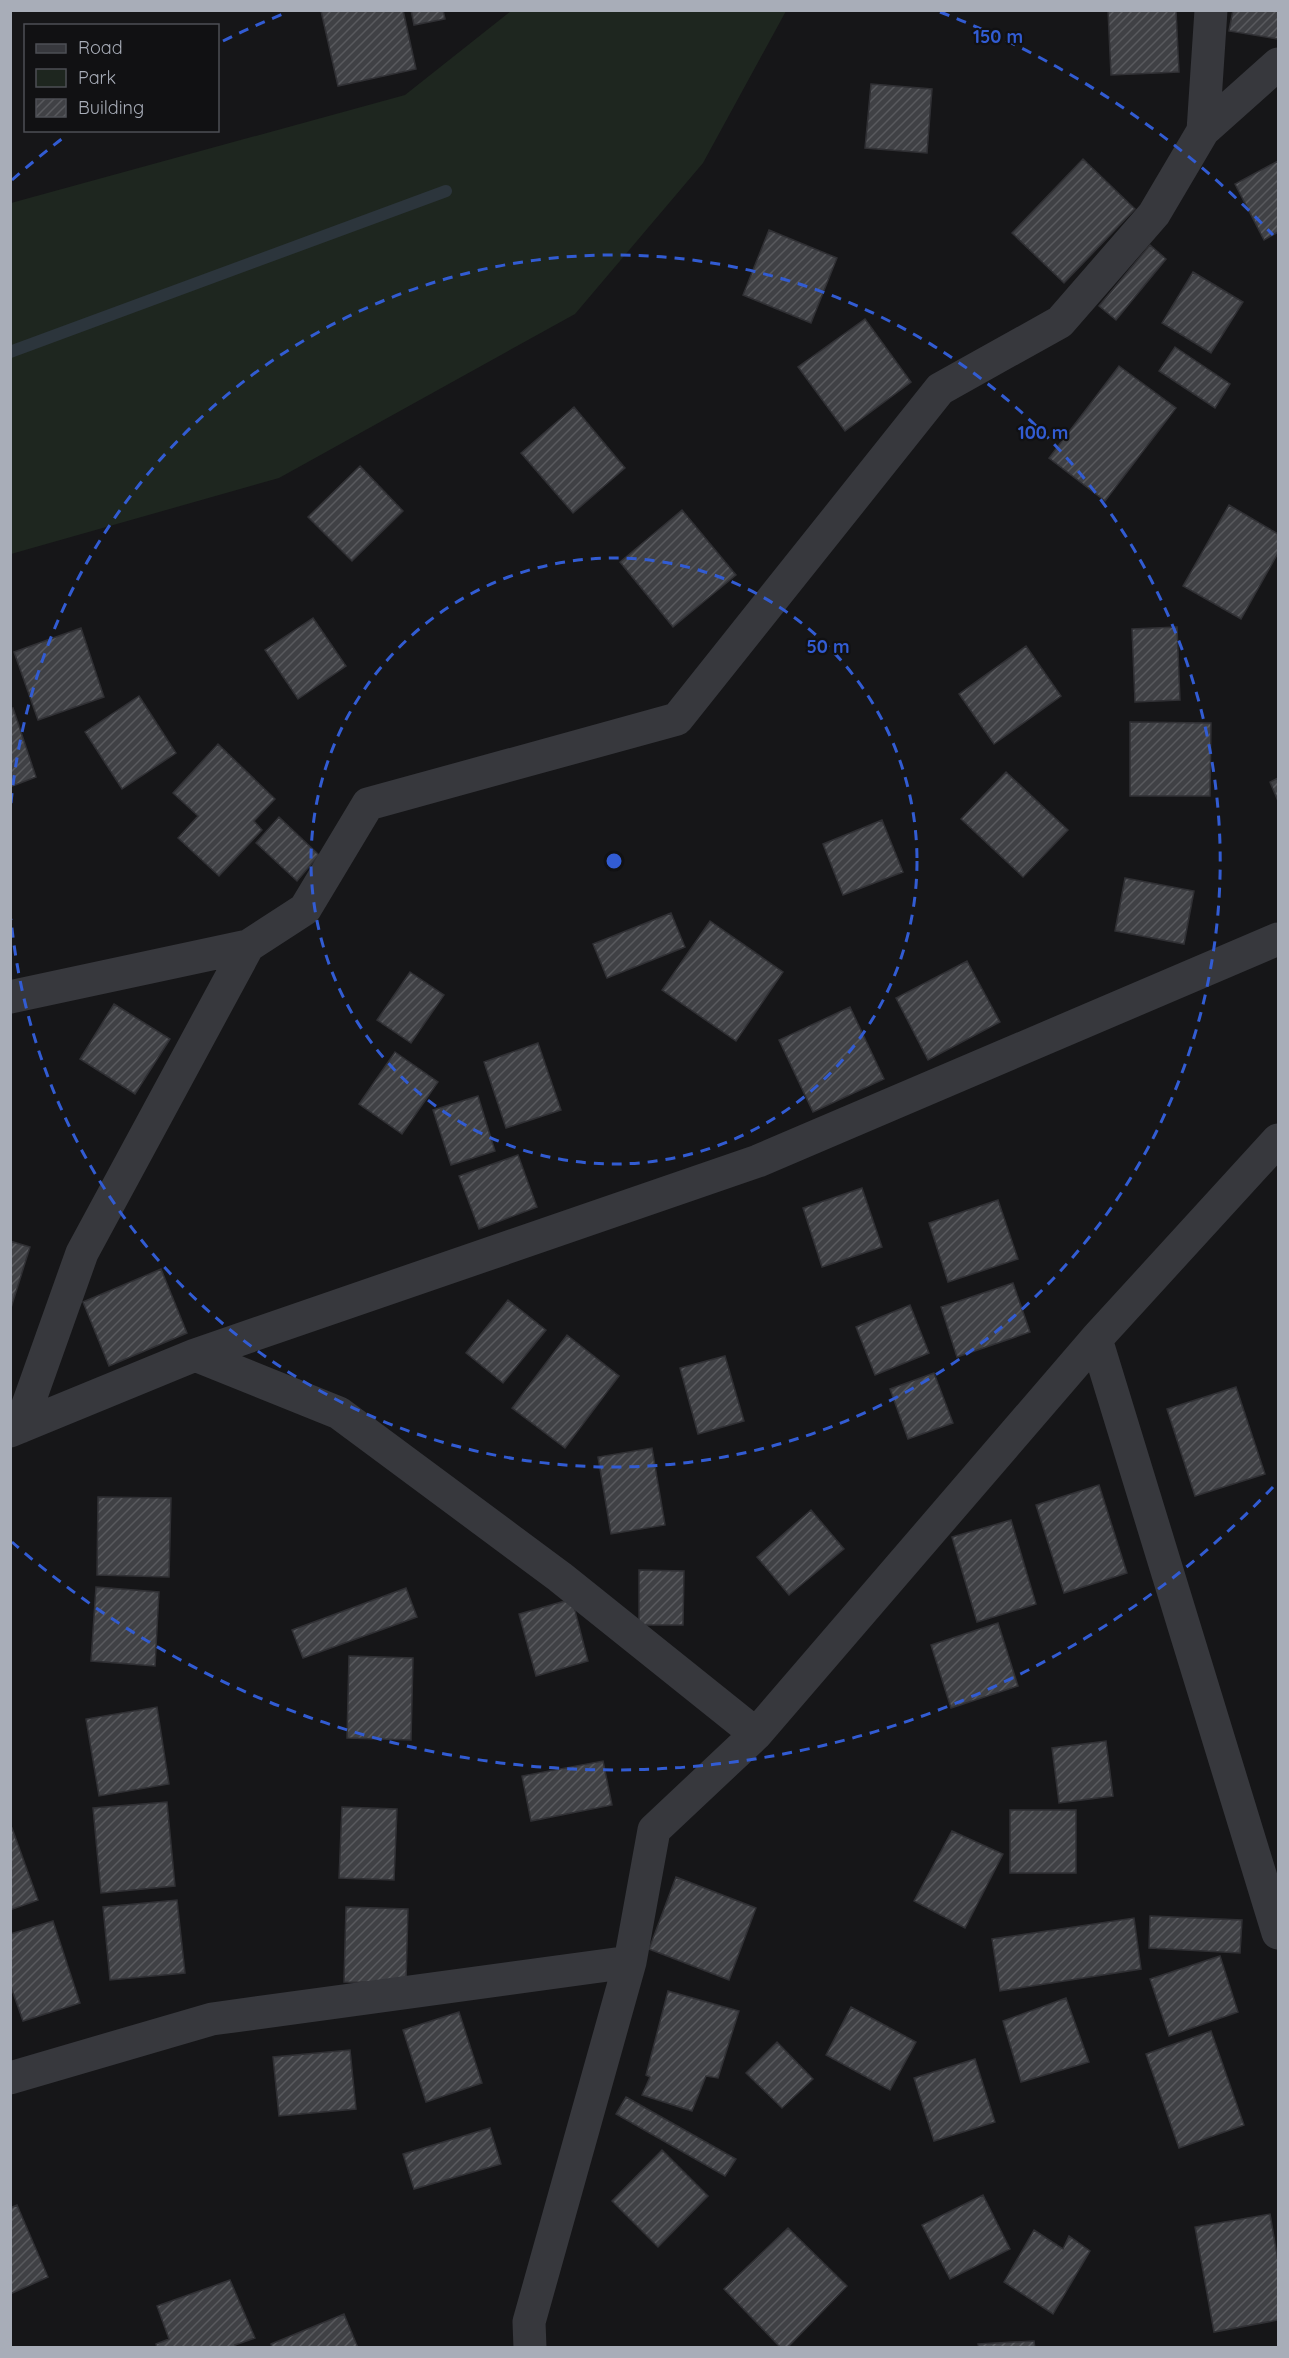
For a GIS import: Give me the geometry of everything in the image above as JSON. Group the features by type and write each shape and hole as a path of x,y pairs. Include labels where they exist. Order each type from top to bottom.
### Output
{"street":[{"path":"1203,131 1211,10"},
{"path":"10,997 248,946 305,909 368,804 677,720 940,389 1060,322 1154,214 1203,131 1278,64"},
{"path":"15,1429 195,1356 758,1161 1278,939"},
{"path":"15,1429 82,1253 248,946"},
{"path":"530,2348 529,2322 630,1962 654,1830 756,1734 1096,1339 1278,1140"},
{"path":"1096,1339 1278,1933"},
{"path":"195,1356 339,1413 560,1577 756,1734"},
{"path":"10,2078 212,2019 630,1962"}],"green space":[{"path":"511,11 786,11 703,163 575,314 279,478 11,554 11,203 405,95"}],"building":[{"path":"403,10 416,69 338,86 321,11"},
{"path":"411,10 443,10 445,19 414,25"},
{"path":"1108,10 1176,10 1179,72 1111,75"},
{"path":"1233,10 1278,10 1278,39 1229,31"},
{"path":"871,84 932,89 927,153 865,148"},
{"path":"1083,159 1135,209 1064,283 1012,233"},
{"path":"1278,161 1278,232 1264,240 1235,184"},
{"path":"769,230 837,258 811,323 743,295"},
{"path":"1150,245 1166,259 1116,320 1099,306"},
{"path":"1193,272 1243,302 1211,353 1162,323"},
{"path":"865,319 911,382 845,431 798,367"},
{"path":"1175,347 1230,384 1215,408 1159,371"},
{"path":"1119,366 1176,408 1105,501 1049,458"},
{"path":"574,407 625,468 573,513 521,453"},
{"path":"360,466 403,511 352,561 308,517"},
{"path":"1229,505 1278,534 1278,553 1241,619 1183,586"},
{"path":"682,510 736,575 673,627 620,562"},
{"path":"313,618 346,666 298,699 265,650"},
{"path":"1177,627 1180,700 1135,702 1132,629"},
{"path":"81,628 104,697 38,720 14,652"},
{"path":"1026,646 1061,696 994,744 959,694"},
{"path":"139,696 176,753 122,789 85,732"},
{"path":"13,708 36,777 10,787 10,709"},
{"path":"1130,722 1211,723 1210,796 1130,796"},
{"path":"218,744 275,799 254,821 262,830 219,876 178,838 198,816 173,793"},
{"path":"1006,772 1068,830 1023,877 961,819"},
{"path":"1278,778 1278,801 1270,782"},
{"path":"279,817 319,855 297,881 256,843"},
{"path":"882,820 903,872 843,895 823,844"},
{"path":"1125,878 1194,891 1184,944 1115,931"},
{"path":"671,913 685,947 607,978 593,944"},
{"path":"710,921 783,972 736,1041 662,990"},
{"path":"967,961 1000,1022 928,1060 896,998"},
{"path":"410,972 444,995 411,1043 377,1020"},
{"path":"114,1004 170,1039 135,1094 80,1059"},
{"path":"850,1007 884,1079 813,1112 779,1040"},
{"path":"538,1043 561,1110 506,1128 484,1062"},
{"path":"395,1052 438,1082 402,1134 359,1104"},
{"path":"478,1096 495,1151 451,1165 433,1110"},
{"path":"518,1155 537,1207 479,1229 459,1176"},
{"path":"862,1188 882,1247 822,1267 803,1208"},
{"path":"998,1200 1018,1259 948,1282 929,1223"},
{"path":"10,1241 30,1247 10,1311"},
{"path":"161,1269 187,1333 109,1366 83,1302"},
{"path":"1013,1283 1030,1332 957,1357 941,1307"},
{"path":"508,1300 546,1330 503,1383 466,1353"},
{"path":"910,1305 929,1353 875,1375 856,1327"},
{"path":"567,1335 619,1376 565,1448 512,1408"},
{"path":"725,1356 744,1421 698,1434 680,1368"},
{"path":"934,1373 953,1423 908,1439 890,1389"},
{"path":"1236,1387 1265,1474 1195,1496 1167,1409"},
{"path":"652,1448 665,1525 611,1534 598,1457"},
{"path":"1099,1485 1127,1573 1064,1593 1036,1505"},
{"path":"98,1497 171,1498 169,1577 97,1575"},
{"path":"811,1510 844,1549 789,1595 757,1557"},
{"path":"1011,1520 1036,1604 977,1622 952,1537"},
{"path":"639,1570 684,1571 683,1625 639,1625"},
{"path":"96,1587 159,1592 155,1666 91,1661"},
{"path":"406,1588 417,1617 303,1658 292,1630"},
{"path":"572,1599 588,1661 536,1676 519,1614"},
{"path":"998,1623 1018,1686 951,1708 931,1645"},
{"path":"349,1656 413,1658 411,1740 347,1738"},
{"path":"157,1707 169,1784 99,1796 86,1719"},
{"path":"1106,1741 1113,1796 1059,1803 1052,1748"},
{"path":"603,1761 612,1805 531,1821 522,1776"},
{"path":"167,1802 175,1886 101,1893 93,1808"},
{"path":"342,1807 397,1809 394,1880 339,1878"},
{"path":"1010,1810 1076,1810 1076,1873 1010,1873"},
{"path":"12,1828 38,1900 10,1910 10,1829"},
{"path":"952,1831 1003,1854 965,1928 914,1901"},
{"path":"676,1877 756,1908 729,1980 649,1949"},
{"path":"177,1900 185,1973 110,1980 103,1907"},
{"path":"346,1907 408,1909 406,1983 344,1982"},
{"path":"1150,1916 1242,1920 1240,1953 1149,1948"},
{"path":"1134,1918 1141,1969 1000,1991 992,1939"},
{"path":"53,1921 80,2003 23,2021 10,1984 10,1934"},
{"path":"1220,1956 1238,2012 1169,2036 1150,1979"},
{"path":"668,1991 739,2011 718,2078 706,2076 692,2111 642,2095 650,2077 646,2075"},
{"path":"1066,1998 1089,2062 1021,2082 1003,2021"},
{"path":"851,2007 916,2042 890,2090 826,2055"},
{"path":"459,2012 482,2083 426,2102 403,2030"},
{"path":"1211,2031 1244,2125 1179,2148 1146,2054"},
{"path":"777,2042 813,2079 782,2108 746,2073"},
{"path":"350,2050 356,2109 279,2116 273,2057"},
{"path":"975,2059 995,2122 934,2141 914,2078"},
{"path":"626,2097 736,2159 725,2176 616,2114"},
{"path":"490,2128 501,2164 414,2189 403,2154"},
{"path":"662,2150 708,2196 658,2247 612,2201"},
{"path":"983,2195 1010,2249 950,2279 922,2225"},
{"path":"17,2205 48,2277 10,2294 10,2208"},
{"path":"1270,2214 1278,2261 1278,2320 1214,2332 1195,2227"},
{"path":"788,2228 847,2286 787,2348 781,2348 724,2289"},
{"path":"1034,2230 1063,2249 1069,2236 1090,2251 1053,2314 1004,2282"},
{"path":"230,2280 255,2338 235,2345 237,2348 157,2348 156,2344 169,2339 157,2306"},
{"path":"344,2314 358,2348 272,2348 271,2344"},
{"path":"1034,2341 1035,2348 979,2348 978,2344"}],"waterway":[{"path":"10,352 446,191"}]}
